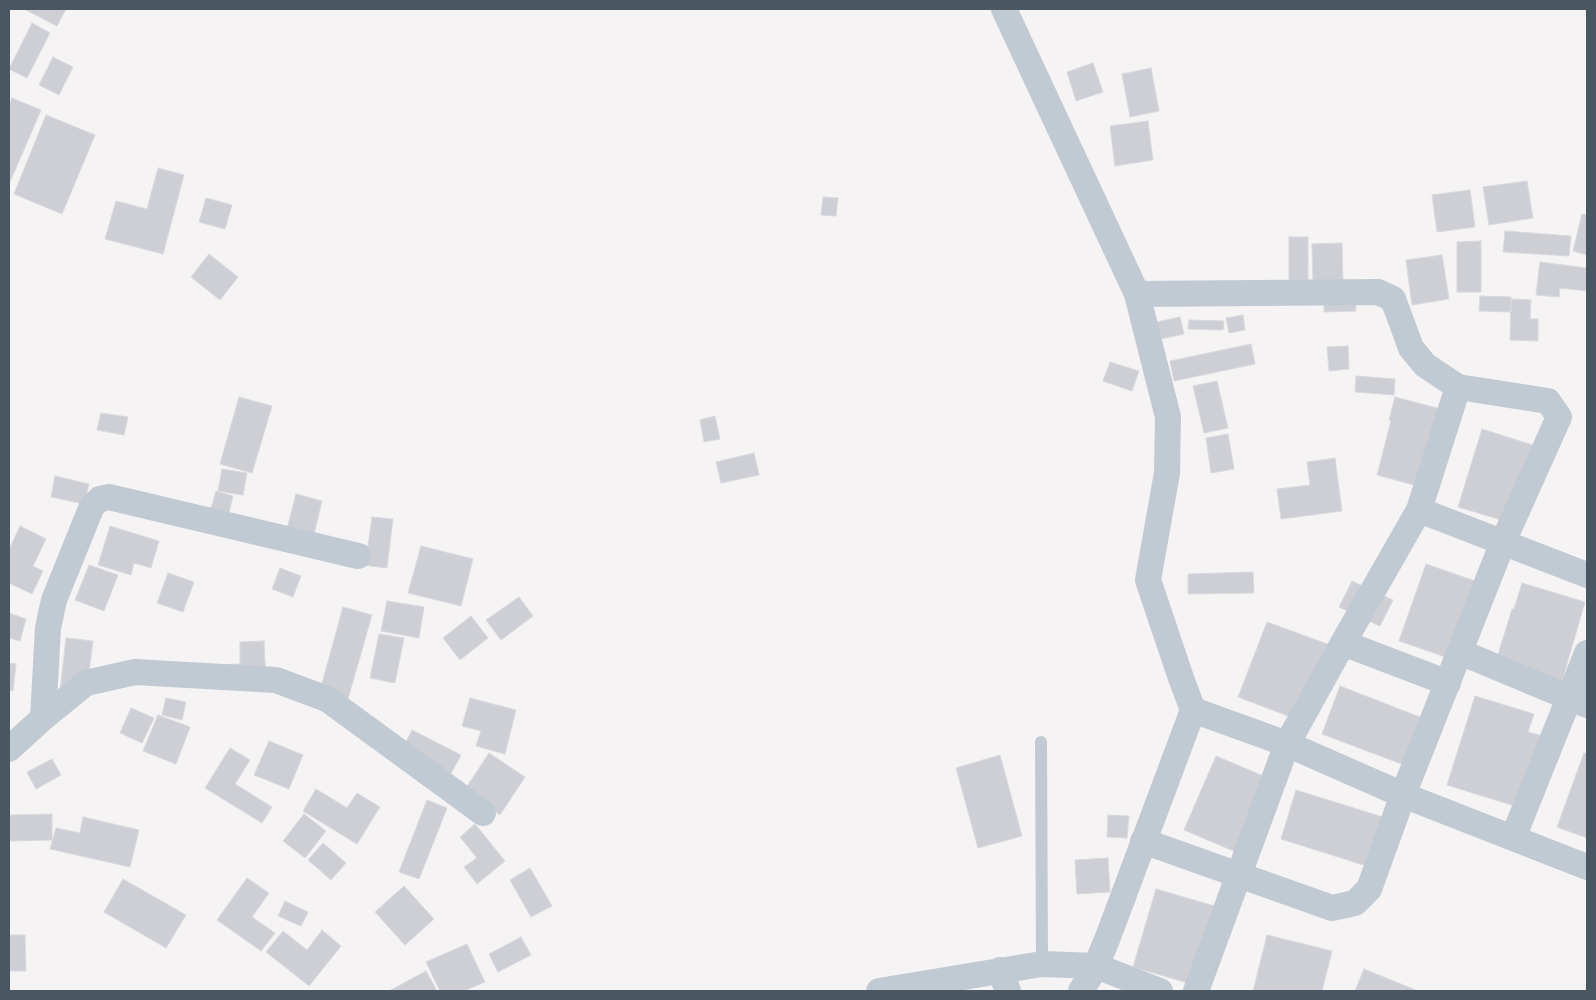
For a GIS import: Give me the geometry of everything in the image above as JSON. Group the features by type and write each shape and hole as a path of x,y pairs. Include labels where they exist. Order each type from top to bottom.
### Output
{"street":[{"path":"1004,9 1137,294 1168,417 1167,473 1148,580 1193,710 1108,937 1096,966 1081,991"},
{"path":"1137,294 1378,292 1393,299 1410,348 1425,365 1458,387 1548,401 1559,417 1503,542 1368,889 1355,903 1332,908 1143,841"},
{"path":"1196,991 1287,744 1342,643 1419,510 1458,387"},
{"path":"43,718 48,628 54,600 92,506 100,499 109,497 358,556"},
{"path":"1419,510 1587,575"},
{"path":"1342,643 1448,683"},
{"path":"1460,652 1579,702"},
{"path":"1513,838 1579,702 1587,652"},
{"path":"9,750 43,718 86,683 135,672 276,680 327,699 483,813"},
{"path":"1193,710 1287,744 1403,795 1587,867"},
{"path":"879,991 1004,980 1042,964 1096,966 1160,991"}],"lane":[{"path":"1041,742 1042,964"}],"building":[{"path":"24,9 66,9 57,26"},
{"path":"32,23 50,33 27,78 9,69"},
{"path":"53,57 73,67 59,95 39,85"},
{"path":"1093,63 1103,92 1076,101 1067,72"},
{"path":"1151,68 1159,111 1130,117 1122,74"},
{"path":"12,98 41,110 10,182 9,105"},
{"path":"46,115 95,135 62,214 14,194"},
{"path":"1148,121 1153,160 1115,166 1110,126"},
{"path":"158,168 184,175 163,254 105,239 116,201 147,209"},
{"path":"1527,181 1533,218 1489,225 1483,187"},
{"path":"1470,190 1475,227 1437,232 1432,195"},
{"path":"823,197 838,198 836,216 821,215"},
{"path":"206,198 232,205 225,229 199,222"},
{"path":"1582,214 1587,215 1587,255 1573,251"},
{"path":"1505,231 1571,236 1569,256 1503,252"},
{"path":"1289,237 1308,237 1308,292 1289,292"},
{"path":"1481,241 1481,292 1457,292 1457,242"},
{"path":"1342,243 1343,285 1313,285 1312,244"},
{"path":"209,254 238,277 220,300 191,277"},
{"path":"1442,255 1449,299 1412,305 1406,260"},
{"path":"1540,262 1587,268 1587,291 1560,288 1559,297 1536,295"},
{"path":"1355,292 1356,311 1324,312 1324,293"},
{"path":"1480,296 1511,297 1511,312 1479,311"},
{"path":"1511,299 1531,300 1530,319 1538,319 1538,341 1510,340"},
{"path":"1243,315 1245,330 1229,333 1226,318"},
{"path":"1180,317 1184,334 1161,339 1157,322"},
{"path":"1189,320 1224,321 1223,330 1188,329"},
{"path":"1251,344 1255,364 1174,381 1170,361"},
{"path":"1348,346 1349,369 1329,371 1327,347"},
{"path":"1110,362 1139,371 1132,391 1103,381"},
{"path":"1356,376 1395,379 1394,395 1355,392"},
{"path":"1217,381 1228,428 1204,433 1193,386"},
{"path":"239,397 272,406 252,473 220,464"},
{"path":"1395,397 1456,413 1436,491 1377,475"},
{"path":"101,413 128,417 124,435 97,430"},
{"path":"715,416 720,439 704,442 700,420"},
{"path":"1482,429 1542,448 1518,525 1458,507"},
{"path":"1228,434 1234,469 1211,473 1206,438"},
{"path":"754,453 759,475 721,483 716,462"},
{"path":"1335,458 1342,511 1281,519 1277,489 1310,485 1307,462"},
{"path":"222,469 247,473 243,495 218,491"},
{"path":"55,476 89,484 84,504 51,497"},
{"path":"216,491 233,496 225,530 206,526"},
{"path":"296,494 322,501 309,555 282,548"},
{"path":"372,517 393,519 387,568 340,562 343,542 368,546"},
{"path":"20,526 46,539 33,566 43,571 32,594 9,583 9,550"},
{"path":"110,526 159,541 151,568 134,563 131,575 98,565"},
{"path":"421,546 473,559 461,606 408,593"},
{"path":"1426,564 1487,585 1460,662 1399,641"},
{"path":"89,565 118,575 104,611 75,600"},
{"path":"280,568 301,576 293,597 272,589"},
{"path":"1253,572 1254,593 1188,594 1188,574"},
{"path":"168,573 194,582 183,612 157,603"},
{"path":"1352,581 1393,600 1380,626 1339,607"},
{"path":"1522,583 1585,602 1562,681 1496,661"},
{"path":"519,597 533,616 501,640 486,620"},
{"path":"387,601 424,607 419,638 381,631"},
{"path":"343,607 372,615 348,699 320,691"},
{"path":"9,613 26,619 20,641 9,638"},
{"path":"471,616 488,638 460,660 443,638"},
{"path":"1267,622 1330,645 1301,721 1238,697"},
{"path":"379,634 404,638 395,683 370,678"},
{"path":"66,638 93,641 86,695 60,692"},
{"path":"264,641 266,684 198,666 240,664 240,642"},
{"path":"9,663 16,664 13,691 9,690"},
{"path":"1340,686 1430,721 1412,768 1322,734"},
{"path":"1475,696 1534,714 1528,732 1557,740 1534,812 1447,785"},
{"path":"166,698 186,702 182,720 162,715"},
{"path":"470,698 516,710 505,754 476,746 481,731 462,726"},
{"path":"131,708 154,718 142,743 120,733"},
{"path":"158,715 190,727 176,764 143,751"},
{"path":"412,730 461,755 448,779 400,754"},
{"path":"269,741 303,755 289,789 254,775"},
{"path":"230,748 250,760 235,784 272,807 262,823 205,788"},
{"path":"489,753 525,777 500,815 464,791"},
{"path":"1584,753 1587,754 1587,838 1557,827"},
{"path":"1000,755 1022,836 978,848 956,768"},
{"path":"1216,756 1275,781 1243,855 1184,830"},
{"path":"52,759 61,775 36,789 27,772"},
{"path":"316,789 347,808 357,793 380,807 357,844 303,811"},
{"path":"1296,790 1389,819 1373,868 1281,839"},
{"path":"427,800 447,808 419,879 399,872"},
{"path":"52,814 52,840 9,841 9,815"},
{"path":"304,814 326,831 305,858 283,841"},
{"path":"1108,815 1129,816 1127,838 1107,837"},
{"path":"83,817 139,830 130,867 50,849 56,828 80,833"},
{"path":"475,824 505,861 477,884 464,867 477,858 460,837"},
{"path":"323,843 346,863 331,880 308,860"},
{"path":"1108,858 1110,892 1077,894 1075,860"},
{"path":"530,868 552,906 531,917 510,880"},
{"path":"247,878 269,893 252,917 275,933 261,951 217,920"},
{"path":"123,879 186,915 166,948 104,912"},
{"path":"404,886 434,919 405,945 375,912"},
{"path":"1156,889 1218,907 1195,985 1133,967"},
{"path":"285,901 308,912 301,926 278,916"},
{"path":"322,930 341,946 309,986 266,952 283,931 307,950"},
{"path":"9,935 25,935 26,971 9,971"},
{"path":"1267,935 1332,951 1322,991 1253,991"},
{"path":"521,937 531,955 498,972 489,954"},
{"path":"467,944 485,982 464,991 440,991 426,962"},
{"path":"1364,969 1418,991 1355,991"},
{"path":"426,971 437,991 389,991"}]}
